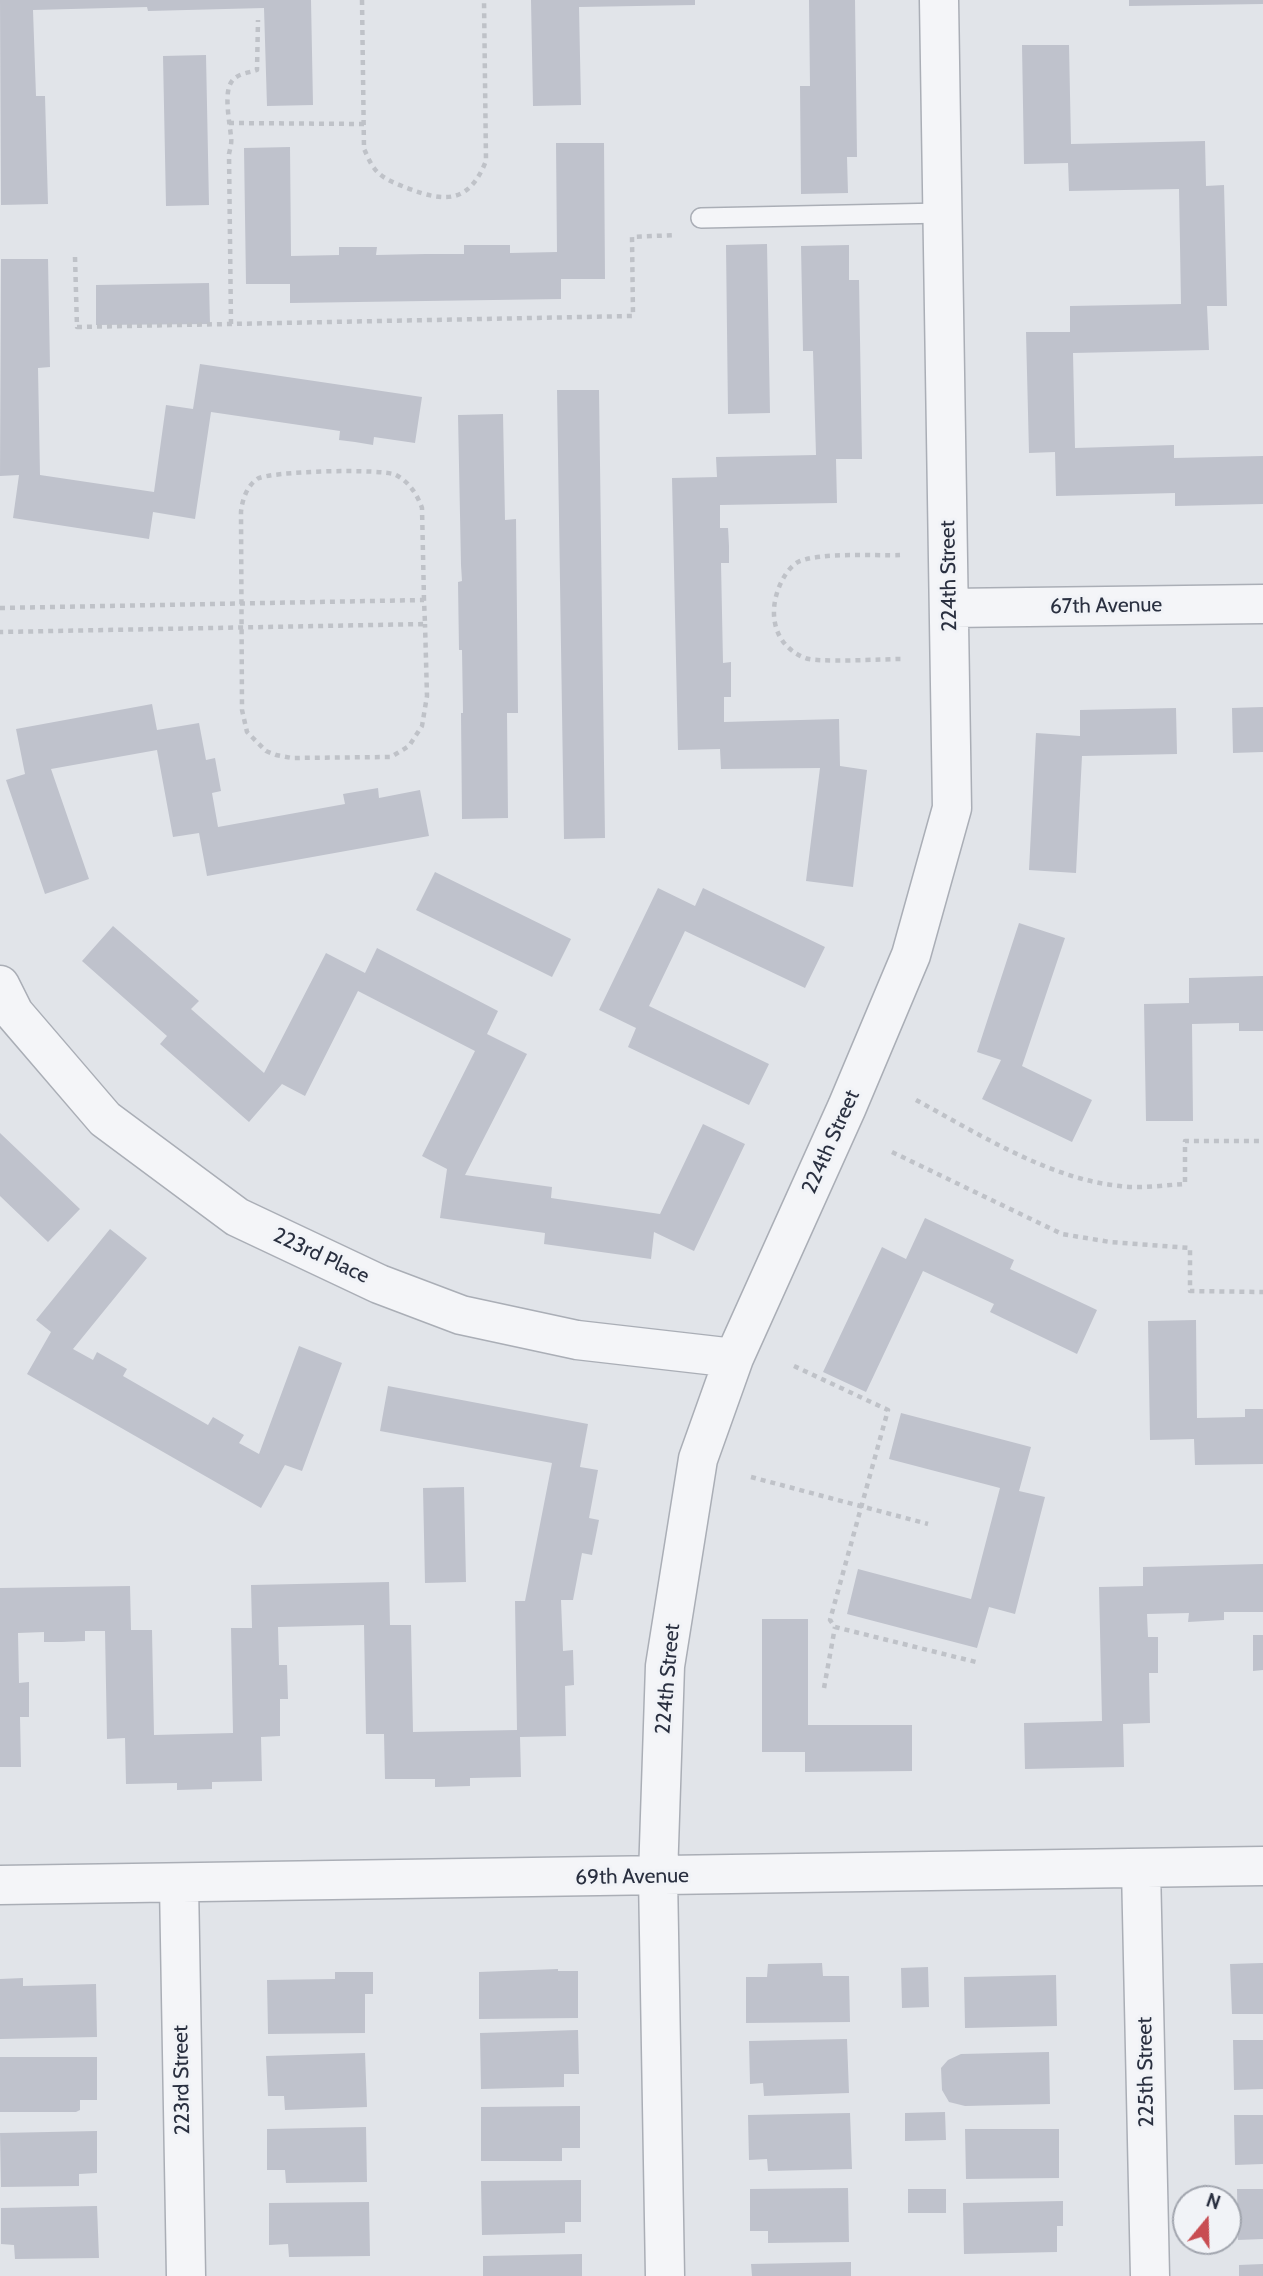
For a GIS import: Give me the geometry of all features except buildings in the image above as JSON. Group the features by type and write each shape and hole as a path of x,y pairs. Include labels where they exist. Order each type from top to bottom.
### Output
{"street":[{"name":"224th Street","path":"665,2276 659,1876 664,1666 698,1459 734,1358 847,1107 914,945 952,808 939,0"},
{"name":"67th Avenue","path":"950,608 1263,604"},
{"name":"223rd Place","path":"0,985 14,1013 105,1119 237,1217 379,1284 461,1315 577,1340 734,1358"},
{"name":"69th Avenue","path":"0,1885 1263,1866"},
{"name":"225th Street","path":"1141,1868 1150,2276"},
{"name":"223rd Street","path":"179,1884 186,2276"}],"lane":[{"path":"701,218 943,214"}],"path":[{"path":"362,0 364,149 374,169 388,180 415,191 446,198 464,193 478,180 486,161 484,0"},
{"path":"231,324 229,154 232,139 228,92 230,82 240,74 257,70 258,20"},
{"path":"229,123 364,124"},
{"path":"75,257 77,327 633,316 632,237 687,235"},
{"path":"382,471 395,475 408,484 422,508 427,696 419,734 409,746 391,757 292,758 266,751 247,732 242,710 240,604 242,502 258,478 271,475 382,471"},
{"path":"900,555 818,557 798,562 787,572 775,591 772,614 777,632 788,646 806,659 901,659"},
{"path":"0,608 424,600"},
{"path":"0,632 425,624"},
{"path":"916,1100 991,1140 1063,1173 1121,1187 1185,1184 1185,1142 1263,1140"},
{"path":"892,1152 1062,1234 1110,1242 1190,1248 1190,1291 1263,1292"},
{"path":"794,1366 888,1410 830,1620 835,1627 981,1663"},
{"path":"751,1477 928,1524"},
{"path":"824,1688 835,1627"}]}
